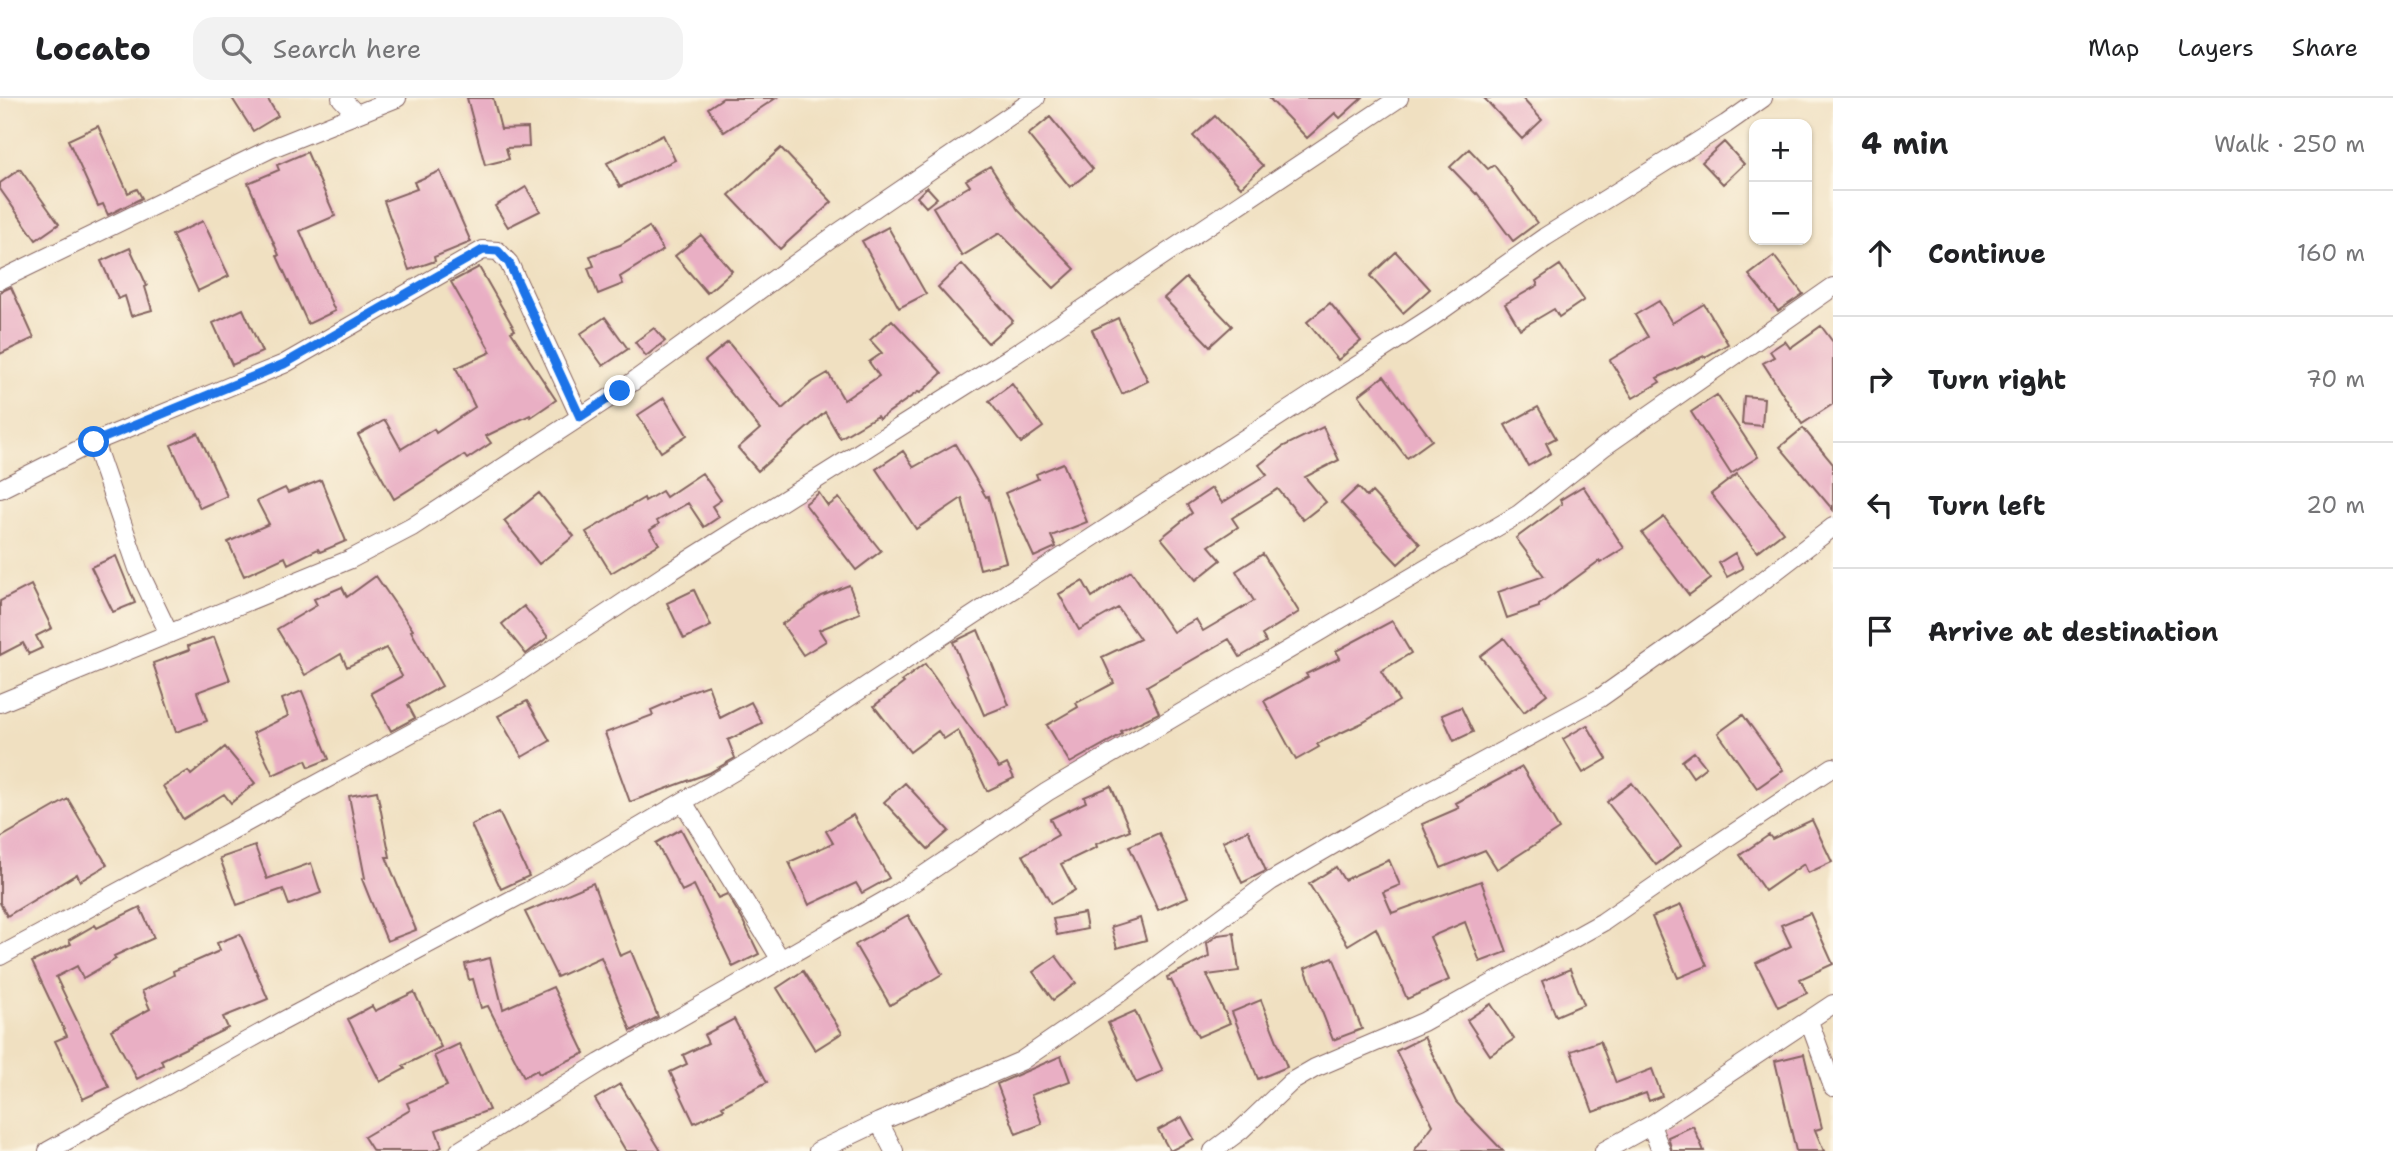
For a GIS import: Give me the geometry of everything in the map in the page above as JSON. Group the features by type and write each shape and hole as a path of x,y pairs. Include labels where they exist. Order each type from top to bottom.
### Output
{"street":[{"path":"341,98 356,114"},
{"path":"0,281 270,149 397,98"},
{"path":"0,703 351,559 412,527 620,391 835,235 1036,98"},
{"path":"0,956 498,686 668,573 1014,355 1399,98"},
{"path":"48,1151 281,1022 562,873 760,757 1432,317 1545,237 1763,98"},
{"path":"0,489 94,442 284,364 483,250 498,251 509,263 580,417"},
{"path":"459,1151 600,1063 893,896 1047,792 1519,514 1605,446 1833,287"},
{"path":"94,442 138,569 169,634"},
{"path":"818,1151 1021,1061 1117,995 1271,881 1377,819 1600,698 1730,606 1833,527"},
{"path":"1213,1151 1241,1130 1291,1082 1315,1068 1423,1022 1603,922 1833,767"},
{"path":"683,802 781,960"},
{"path":"1604,1151 1651,1125 1833,1004"},
{"path":"1809,1021 1833,1087"},
{"path":"879,1122 894,1151"},
{"path":"1651,1125 1661,1151"}],"building":[{"path":"232,98 267,98 278,116 253,131"},
{"path":"467,98 493,98 501,129 528,128 529,147 506,148 509,159 485,165"},
{"path":"723,98 776,98 724,132 708,108"},
{"path":"1269,98 1362,98 1340,118 1335,113 1307,138"},
{"path":"1484,98 1522,98 1542,120 1522,139"},
{"path":"1215,116 1263,166 1241,187 1193,136"},
{"path":"1050,117 1093,169 1070,187 1028,135"},
{"path":"98,126 128,193 137,189 142,198 108,215 103,204 98,206 68,140"},
{"path":"663,135 675,160 620,187 607,163"},
{"path":"1724,142 1744,164 1723,184 1702,162"},
{"path":"781,148 832,202 780,249 729,195"},
{"path":"1469,149 1488,169 1494,165 1537,223 1513,241 1477,193 1450,167"},
{"path":"307,152 335,216 300,231 335,311 308,324 248,183 279,170 277,165"},
{"path":"990,166 1018,210 1075,269 1054,288 1000,233 962,256 933,207 970,186 966,180"},
{"path":"20,169 59,224 36,240 0,189 0,183"},
{"path":"440,171 471,242 434,257 435,261 409,270 384,201 417,189 414,182"},
{"path":"526,187 540,211 508,227 495,206"},
{"path":"927,187 937,198 926,207 917,197"},
{"path":"203,221 229,276 198,291 172,235"},
{"path":"649,227 663,250 620,277 623,284 598,294 588,268 594,266 590,256 620,245"},
{"path":"888,227 926,294 899,308 862,241"},
{"path":"701,235 732,271 707,293 675,256"},
{"path":"130,248 147,286 145,287 152,310 131,316 125,296 118,299 101,261"},
{"path":"1396,252 1430,289 1403,313 1370,276"},
{"path":"1774,256 1803,294 1778,311 1749,275"},
{"path":"962,264 1013,321 988,343 938,287"},
{"path":"1560,265 1584,300 1559,317 1554,309 1520,329 1505,304 1538,285 1536,281"},
{"path":"479,267 515,330 511,332 556,400 531,417 530,415 486,436 491,443 467,459 464,455 394,499 358,435 385,420 401,449 434,429 436,433 475,407 456,368 491,352 451,282"},
{"path":"1186,278 1232,326 1210,346 1164,298"},
{"path":"11,287 34,338 0,354 0,292"},
{"path":"1659,301 1672,323 1704,304 1728,344 1657,378 1660,382 1633,398 1610,360 1648,337 1635,315"},
{"path":"1330,303 1361,341 1338,360 1307,322"},
{"path":"243,309 262,352 232,365 213,323"},
{"path":"605,317 628,349 603,366 580,334"},
{"path":"1118,318 1148,381 1122,394 1092,330"},
{"path":"892,320 942,373 920,393 879,419 877,416 840,438 825,412 758,471 738,448 760,429 705,361 728,342 782,409 811,383 828,373 844,400 879,376 869,362 882,353 870,340"},
{"path":"1821,326 1833,342 1833,404 1802,424 1763,363 1774,357 1770,351 1785,341 1790,348"},
{"path":"654,328 665,341 646,356 635,342"},
{"path":"1384,376 1432,440 1407,458 1359,395"},
{"path":"1012,384 1043,427 1021,443 989,401"},
{"path":"1717,395 1758,457 1731,474 1691,412"},
{"path":"1744,396 1764,398 1762,426 1742,424"},
{"path":"664,398 687,435 661,452 638,415"},
{"path":"1538,407 1556,438 1546,443 1551,453 1528,466 1505,425"},
{"path":"1323,427 1339,460 1305,477 1326,502 1303,520 1278,489 1232,518 1238,527 1209,546 1221,560 1196,580 1161,538 1192,513 1187,505 1212,488 1222,503 1267,475 1259,465 1282,447"},
{"path":"1803,428 1833,464 1833,510 1780,447"},
{"path":"198,433 227,496 200,508 171,445"},
{"path":"955,444 986,497 988,496 1006,562 980,569 962,498 916,529 876,469 903,451 914,467"},
{"path":"1063,463 1087,522 1051,536 1056,547 1034,557 1005,493 1038,479 1036,474"},
{"path":"702,473 721,500 712,506 719,517 704,527 688,503 657,521 659,524 650,530 659,544 611,573 586,532 644,498 645,501 662,491 666,497"},
{"path":"1737,474 1783,532 1757,552 1711,494"},
{"path":"321,480 346,541 320,552 318,549 288,564 285,557 244,576 228,542 269,524 257,501 285,488 288,493"},
{"path":"1583,486 1624,548 1600,563 1599,561 1539,607 1507,618 1498,592 1544,576 1516,538 1562,504 1560,500"},
{"path":"1358,487 1367,497 1372,492 1420,544 1398,564 1341,503"},
{"path":"539,493 574,536 539,564 504,521"},
{"path":"819,493 828,506 839,498 881,551 856,570 805,504"},
{"path":"1664,517 1711,579 1689,595 1642,533"},
{"path":"1735,553 1743,568 1727,577 1719,563"},
{"path":"1263,554 1299,612 1262,635 1266,642 1240,657 1229,639 1147,686 1159,713 1121,731 1122,734 1070,763 1047,725 1078,707 1076,703 1114,683 1102,657 1140,639 1118,608 1079,630 1059,594 1083,581 1092,597 1131,571 1173,632 1196,619 1203,631 1254,601 1236,571"},
{"path":"116,556 135,603 113,612 91,567"},
{"path":"376,576 413,630 411,631 442,686 408,705 415,718 391,731 371,693 402,676 386,648 347,667 341,654 305,675 277,629 317,605 314,599 342,587 347,597"},
{"path":"31,585 52,628 36,636 42,648 29,654 23,643 0,655 0,601"},
{"path":"849,585 860,613 819,630 826,641 803,655 782,624 822,596"},
{"path":"694,590 711,626 684,639 667,603"},
{"path":"524,606 548,637 526,654 502,624"},
{"path":"1392,621 1411,653 1381,671 1399,701 1362,723 1317,744 1319,747 1296,760 1264,701 1308,677 1306,674 1340,658 1336,651"},
{"path":"978,630 1009,705 984,715 953,642"},
{"path":"214,637 230,680 197,692 207,721 176,732 153,663 189,650 188,646"},
{"path":"1504,638 1547,694 1524,712 1480,656"},
{"path":"925,664 999,768 1007,764 1014,778 987,791 958,730 944,739 938,731 910,752 874,706"},
{"path":"708,685 720,718 751,702 762,723 728,740 735,758 709,773 630,802 605,733 653,715 651,710"},
{"path":"302,691 329,759 309,767 306,760 273,775 253,733 288,716 282,699"},
{"path":"527,701 550,741 522,757 498,716"},
{"path":"1461,707 1473,732 1454,741 1442,715"},
{"path":"1743,715 1783,770 1757,788 1718,733"},
{"path":"1587,725 1607,759 1583,773 1563,739"},
{"path":"225,747 255,783 231,803 224,794 183,819 163,786 188,771 191,775"},
{"path":"1694,752 1706,767 1693,777 1682,761"},
{"path":"1522,767 1559,829 1497,869 1485,850 1441,868 1422,824 1459,808 1456,803"},
{"path":"905,783 949,831 928,849 884,802"},
{"path":"1632,783 1681,846 1656,865 1607,802"},
{"path":"1111,786 1130,830 1096,844 1097,847 1061,864 1075,890 1051,904 1023,855 1058,835 1050,819 1086,802 1084,797"},
{"path":"377,791 390,857 386,857 416,930 387,941 362,879 365,878 349,796"},
{"path":"68,799 107,865 80,881 77,874 7,916 0,903 0,838"},
{"path":"499,812 529,876 501,889 471,825"},
{"path":"853,815 889,878 862,893 856,883 809,905 789,862 833,843 826,831"},
{"path":"1812,820 1832,862 1808,873 1804,864 1765,891 1740,855 1769,835 1772,839"},
{"path":"681,829 718,898 727,894 759,954 733,967 694,885 682,891 656,843"},
{"path":"1248,830 1266,871 1242,883 1223,841"},
{"path":"1159,833 1188,897 1158,910 1129,846"},
{"path":"255,846 267,879 311,863 321,893 289,905 283,889 237,905 220,858"},
{"path":"1389,860 1400,885 1383,892 1392,913 1481,881 1507,952 1480,962 1465,922 1430,937 1449,980 1407,999 1376,928 1348,945 1309,884 1336,867 1344,880"},
{"path":"593,883 620,956 631,951 658,1017 631,1031 601,957 557,977 525,912"},
{"path":"1681,905 1707,966 1678,978 1652,917"},
{"path":"140,907 154,938 114,956 116,959 83,978 77,966 56,977 109,1087 83,1099 55,1041 67,1036 32,962 71,944 69,940 95,925 97,928"},
{"path":"1084,913 1087,929 1057,935 1053,919"},
{"path":"1810,913 1833,964 1800,979 1807,993 1778,1007 1756,963 1791,946 1781,925"},
{"path":"908,915 942,974 890,1005 855,945"},
{"path":"1140,918 1146,940 1117,948 1111,927"},
{"path":"1234,933 1239,971 1207,975 1230,1023 1198,1037 1171,980 1167,977 1209,957 1207,943 1218,935"},
{"path":"240,934 268,999 223,1017 228,1028 161,1060 163,1065 137,1079 111,1030 150,1009 142,991 174,975 173,971 217,952 220,950 217,943"},
{"path":"1056,956 1076,983 1053,1000 1033,972"},
{"path":"1333,957 1362,1029 1333,1040 1305,968"},
{"path":"490,958 503,1009 553,987 585,1053 539,1074 537,1070 524,1077 488,1006 481,1008 473,979 469,980 465,964"},
{"path":"1570,969 1584,1004 1556,1016 1542,981"},
{"path":"803,971 842,1033 815,1050 777,988"},
{"path":"414,992 441,1047 403,1066 405,1069 380,1082 348,1019 372,1006 375,1011"},
{"path":"1261,1000 1287,1067 1258,1079 1232,1012"},
{"path":"1491,1004 1514,1039 1490,1055 1467,1020"},
{"path":"1135,1011 1163,1071 1136,1083 1108,1023"},
{"path":"734,1019 767,1082 722,1106 724,1109 694,1123 670,1072 687,1064 683,1055 708,1043 704,1035"},
{"path":"1424,1037 1456,1102 1503,1151 1414,1151 1433,1125 1396,1051"},
{"path":"1600,1041 1616,1083 1652,1069 1662,1096 1649,1101 1646,1093 1593,1112 1571,1051"},
{"path":"459,1044 489,1110 436,1130 442,1147 433,1151 373,1151 364,1137 410,1110 407,1103 447,1086 434,1056"},
{"path":"1804,1054 1822,1128 1815,1130 1824,1151 1796,1151 1775,1061"},
{"path":"1061,1056 1070,1081 1031,1095 1042,1124 1016,1134 997,1084"},
{"path":"620,1084 661,1151 626,1151 595,1099"},
{"path":"1182,1117 1194,1139 1170,1151 1158,1130"},
{"path":"1693,1126 1704,1151 1672,1151 1668,1137"}],"route":[{"path":"94,442 284,364 483,250 498,251 509,263 580,417 620,391"}]}
